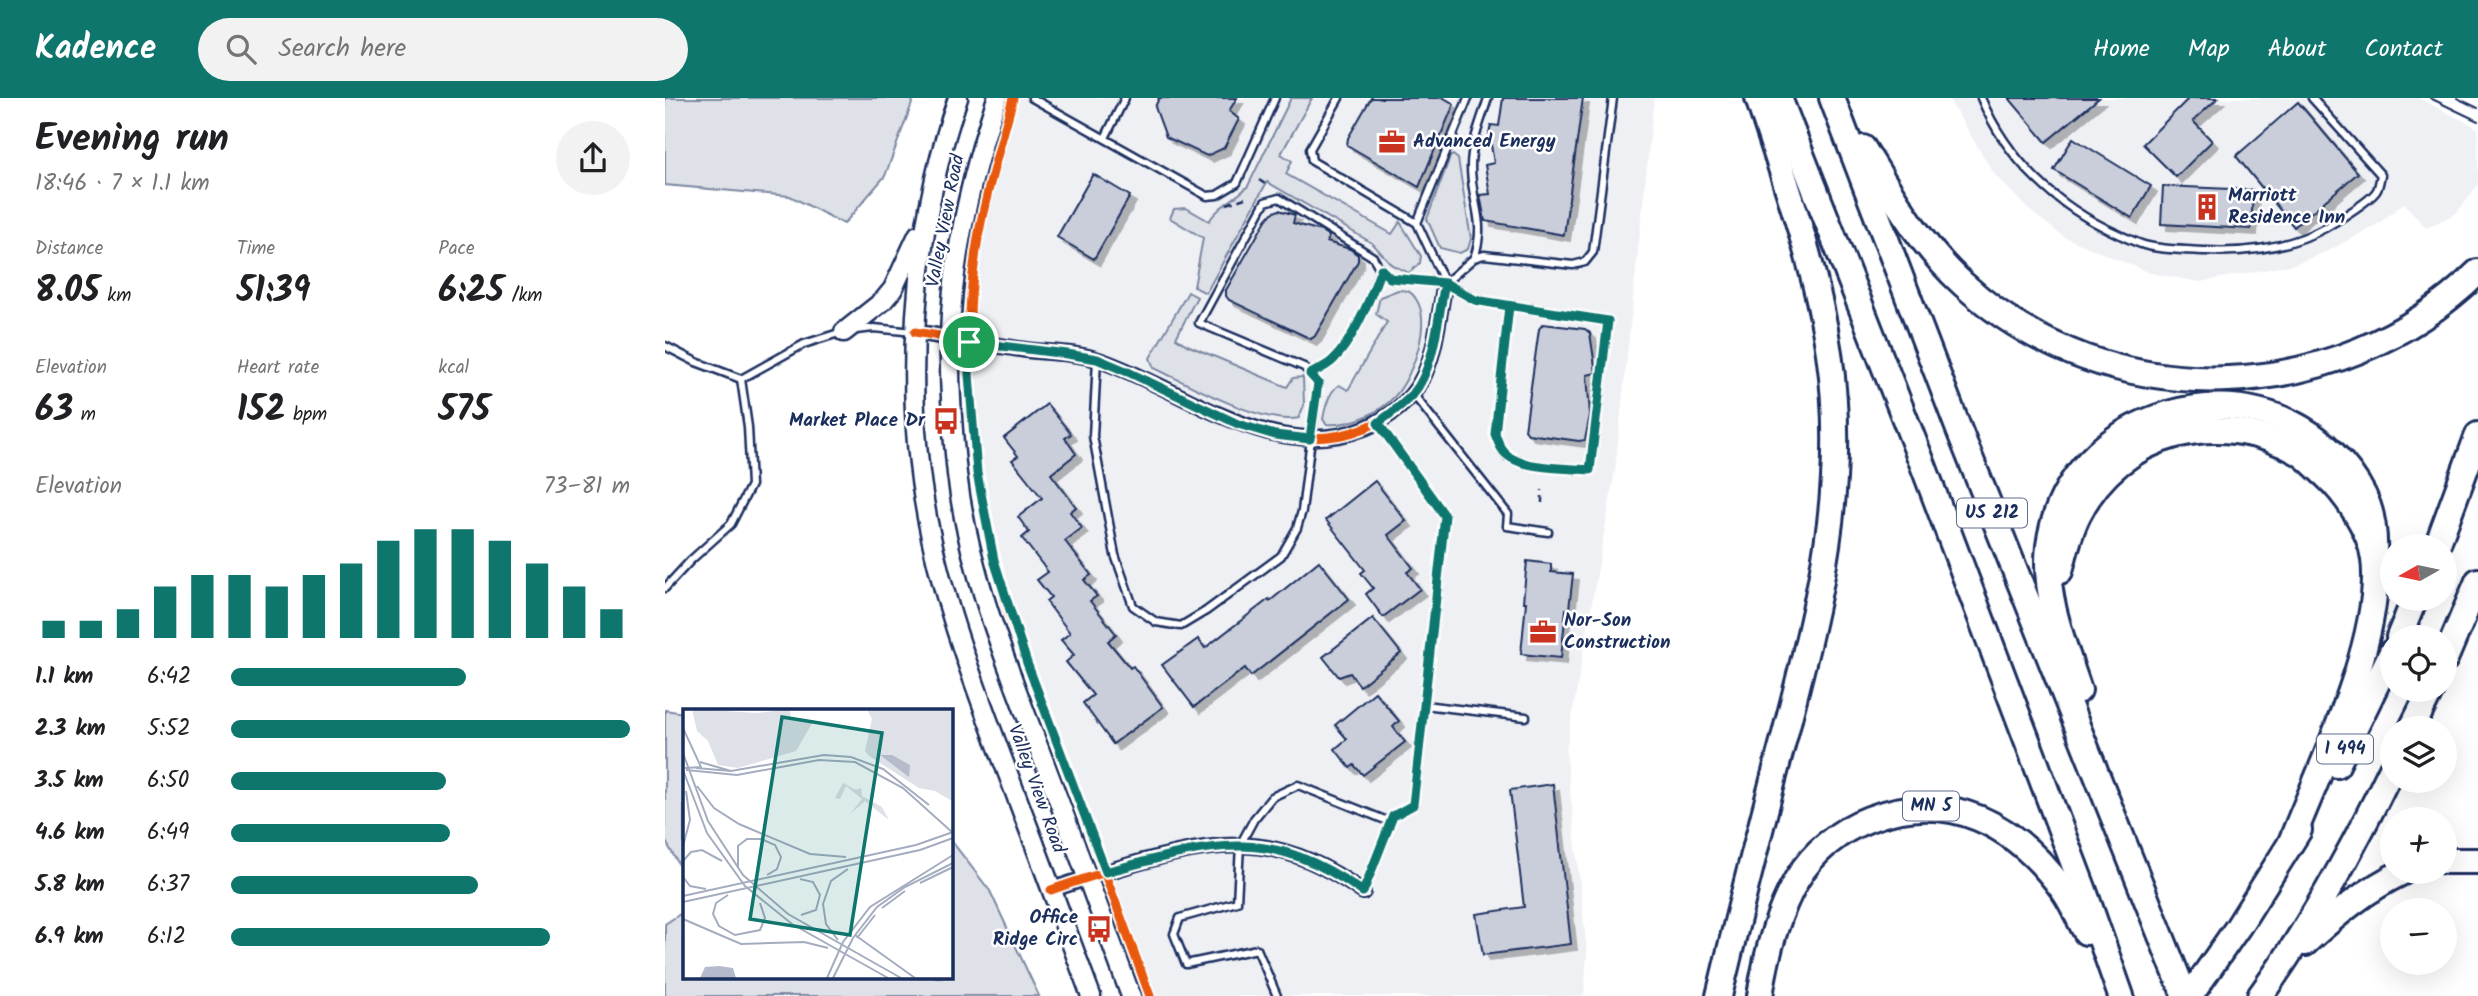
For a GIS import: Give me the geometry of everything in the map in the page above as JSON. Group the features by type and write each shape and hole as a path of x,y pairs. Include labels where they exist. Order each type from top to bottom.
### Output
{"highway":[{"path":"1719,996 1813,624 1827,556 1834,492 1835,429 1829,354 1805,244 1758,98"},
{"name":"US 212","path":"1779,98 1923,465 2084,888 2120,996"},
{"name":"US 212","path":"1832,98 1915,318 2185,996"},
{"path":"1839,98 1861,144 1899,205 1929,247 1961,283 1996,312 2034,336 2071,354 2115,369 2159,376 2246,379 2329,361 2411,325 2453,296 2478,272"},
{"path":"2157,927 2058,624 2059,574 2067,542 2078,515 2111,470 2151,444 2179,433 2215,429 2250,433 2275,440 2302,455 2334,483 2353,509 2374,558 2372,608 2350,691 2291,842"},
{"path":"2441,534 2478,435"},
{"path":"2457,631 2478,581"},
{"name":"I 494","path":"2190,996 2238,927 2324,790 2380,676"},
{"name":"I 494","path":"2262,994 2286,960 2353,849 2380,793"},
{"name":"MN 5","path":"1760,996 1765,961 1780,914 1798,877 1822,848 1851,826 1871,818 1891,811 1930,806 1965,812 2004,830 2037,857 2064,892 2120,996"},
{"path":"2457,861 2478,861"},
{"path":"2286,960 2346,906 2380,882"}],"main road":[{"name":"Valley View Road","path":"958,98 949,121 929,206 918,288 915,405 921,475 936,558 971,672 1091,996"},
{"name":"Valley View Road","path":"997,98 978,159 965,217 953,295 950,338 957,475 969,541 988,610 1131,996"},
{"path":"844,331 883,301 893,289 905,268 929,206"}],"street":[{"path":"915,332 1097,359 1238,424 1275,435 1310,439 1354,432 1378,423 1413,394 1423,379 1430,355 1445,283"},
{"path":"1051,890 1087,877 1187,850 1240,845 1301,856 1335,872 1363,892"}],"lane":[{"path":"1033,98 1207,195 1217,195 1237,183 1275,98"},
{"path":"1105,138 1125,98"},
{"path":"1339,98 1310,149 1312,161 1417,223 1445,283"},
{"path":"1417,223 1468,98"},
{"path":"1474,258 1481,231 1471,168 1473,144 1488,98"},
{"path":"1445,283 1474,258 1484,255 1573,265 1585,262 1593,252 1613,98"},
{"path":"1981,98 2008,149 2036,179 2068,207 2106,229 2146,246 2223,252 2252,251 2303,240 2336,222 2377,192 2381,175 2312,98"},
{"path":"1097,359 1093,436 1115,555 1133,606 1156,622 1181,625 1206,611 1281,556 1297,528 1302,511 1318,383 1304,367 1199,323 1265,202 1279,198 1373,257 1390,278 1445,283 1475,300 1608,321 1590,470 1519,462 1507,456 1500,447 1495,434 1509,306"},
{"path":"1310,374 1334,360 1366,306 1381,269"},
{"path":"665,346 696,362 741,379 804,344 844,331 874,328 915,332"},
{"path":"665,588 731,524 751,485 748,427 741,379"},
{"path":"1413,394 1508,514 1507,526 1548,532"},
{"path":"1363,892 1393,816 1413,805 1445,516 1378,423"},
{"path":"1424,705 1526,718"},
{"path":"1277,996 1257,949 1186,964 1174,934 1180,918 1237,902 1240,845 1254,819 1272,797 1298,785 1390,822"}],"path":[{"path":"1259,180 1265,184"},
{"path":"1220,205 1245,198"},
{"path":"1542,490 1542,503"}],"shaded area":[{"path":"665,98 914,98 885,176 844,224 790,196 665,185"},
{"path":"1016,98 1654,98 1615,471 1566,751 1587,952 1584,996 1154,996 1070,755 1020,625 1004,571 975,426 968,374 975,209"},
{"path":"1291,98 1312,98 1281,154 1292,161 1286,174 1392,234 1400,222 1421,256 1420,263 1409,273 1392,265 1372,243 1267,182 1206,293 1194,287 1203,238 1170,218 1174,209 1186,208 1209,221 1248,186"},
{"path":"1948,98 2418,98 2478,128 2478,185 2457,213 2426,228 2404,203 2378,224 2328,251 2295,264 2200,282 2150,273 2064,237 2029,210 1995,175"},
{"path":"1453,155 1458,159 1471,239 1468,249 1460,253 1440,248 1427,219"},
{"path":"1404,290 1414,296 1422,321 1418,349 1408,376 1395,396 1381,408 1354,421 1326,424 1323,419 1333,391 1339,385 1348,390 1387,322 1376,314 1380,297"},
{"path":"1188,292 1197,297 1176,338 1287,387 1293,378 1303,377 1304,405 1299,418 1284,419 1247,410 1154,368 1150,358"},
{"path":"665,710 683,713 683,912 679,865 665,840"},
{"path":"952,842 990,891 1039,996 665,996 665,924 683,912 683,978 952,978"}],"building":[{"path":"1159,98 1237,98 1229,111 1239,119 1224,148 1207,156 1166,137 1155,107"},
{"name":"Advanced Energy","path":"1371,98 1444,98 1454,104 1419,187 1347,145 1348,138"},
{"path":"1503,98 1583,98 1564,235 1485,221 1480,195 1490,194 1485,165 1494,163 1489,133 1491,125 1499,126"},
{"path":"2009,98 2099,98 2046,142"},
{"name":"Marriott Residence Inn","path":"2189,98 2218,98 2193,121 2212,141 2176,177 2143,144"},
{"path":"2298,102 2358,173 2294,227 2236,156"},
{"path":"2073,138 2151,186 2132,218 2054,170"},
{"path":"1093,174 1130,196 1094,259 1057,237"},
{"name":"Marriott Residence Inn","path":"2163,186 2253,190 2251,229 2161,224"},
{"path":"1279,210 1295,215 1293,223 1321,231 1329,236 1327,242 1350,249 1358,255 1358,261 1311,339 1229,300 1226,296 1226,290 1266,220"},
{"path":"1543,324 1585,329 1590,333 1596,373 1587,375 1590,415 1585,440 1528,434 1525,430 1539,329"},
{"path":"1047,404 1071,434 1065,438 1076,454 1051,474 1076,507 1070,512 1082,528 1065,541 1091,575 1084,580 1097,596 1090,601 1116,634 1108,641 1130,668 1133,666 1163,707 1113,744 1083,703 1093,695 1066,662 1074,655 1061,640 1070,633 1046,601 1051,597 1037,580 1048,572 1022,538 1029,532 1018,517 1042,498 1012,460 1018,456 1004,438"},
{"path":"1375,481 1406,521 1388,535 1413,568 1407,572 1420,589 1383,617 1366,594 1373,588 1361,573 1365,570 1326,520"},
{"path":"1319,561 1349,599 1251,676 1245,668 1194,707 1162,665 1198,639 1205,648"},
{"name":"Nor-Son Construction","path":"1527,561 1551,564 1551,572 1573,574 1561,658 1521,654"},
{"path":"1373,618 1401,653 1360,686 1350,673 1339,677 1323,657"},
{"path":"1375,692 1399,721 1393,727 1405,742 1363,775 1354,765 1350,768 1335,749 1347,739 1335,725"},
{"path":"1553,784 1571,944 1483,955 1476,914 1524,907 1510,790"}],"tram line":[{"path":"2430,98 2478,121"},
{"path":"2457,98 2478,108"}],"cycle path":[{"path":"1013,98 985,203 972,286 969,380 978,474 986,521 1009,614 1150,996"},
{"path":"915,332 1012,348 1090,357 1229,419 1296,437 1330,437 1365,428 1381,420 1404,403 1416,389 1430,359 1445,283"},
{"path":"1051,890 1176,853 1232,845 1258,846 1309,860 1363,892"}],"place":[{"name":"Advanced Energy","path":"1392,142"},
{"name":"Marriott Residence Inn","path":"2207,207"},
{"name":"Market Place Dr","path":"946,421"},
{"name":"Nor-Son Construction","path":"1543,632"},
{"name":"Office Ridge Circ","path":"1099,929"}],"route":[{"path":"969,342 972,426 977,473 994,560 1009,614 1106,872 1187,850 1217,845 1240,845 1301,856 1335,872 1363,892 1393,816 1413,805 1445,516 1378,423 1413,394 1423,379 1445,283 1475,300 1509,306 1495,434 1500,447 1507,456 1519,462 1590,470 1608,321 1475,300 1445,283 1390,278 1381,269 1356,327 1334,360 1310,374 1318,383 1310,439 1275,435 1238,424 1097,359 969,342"}]}
